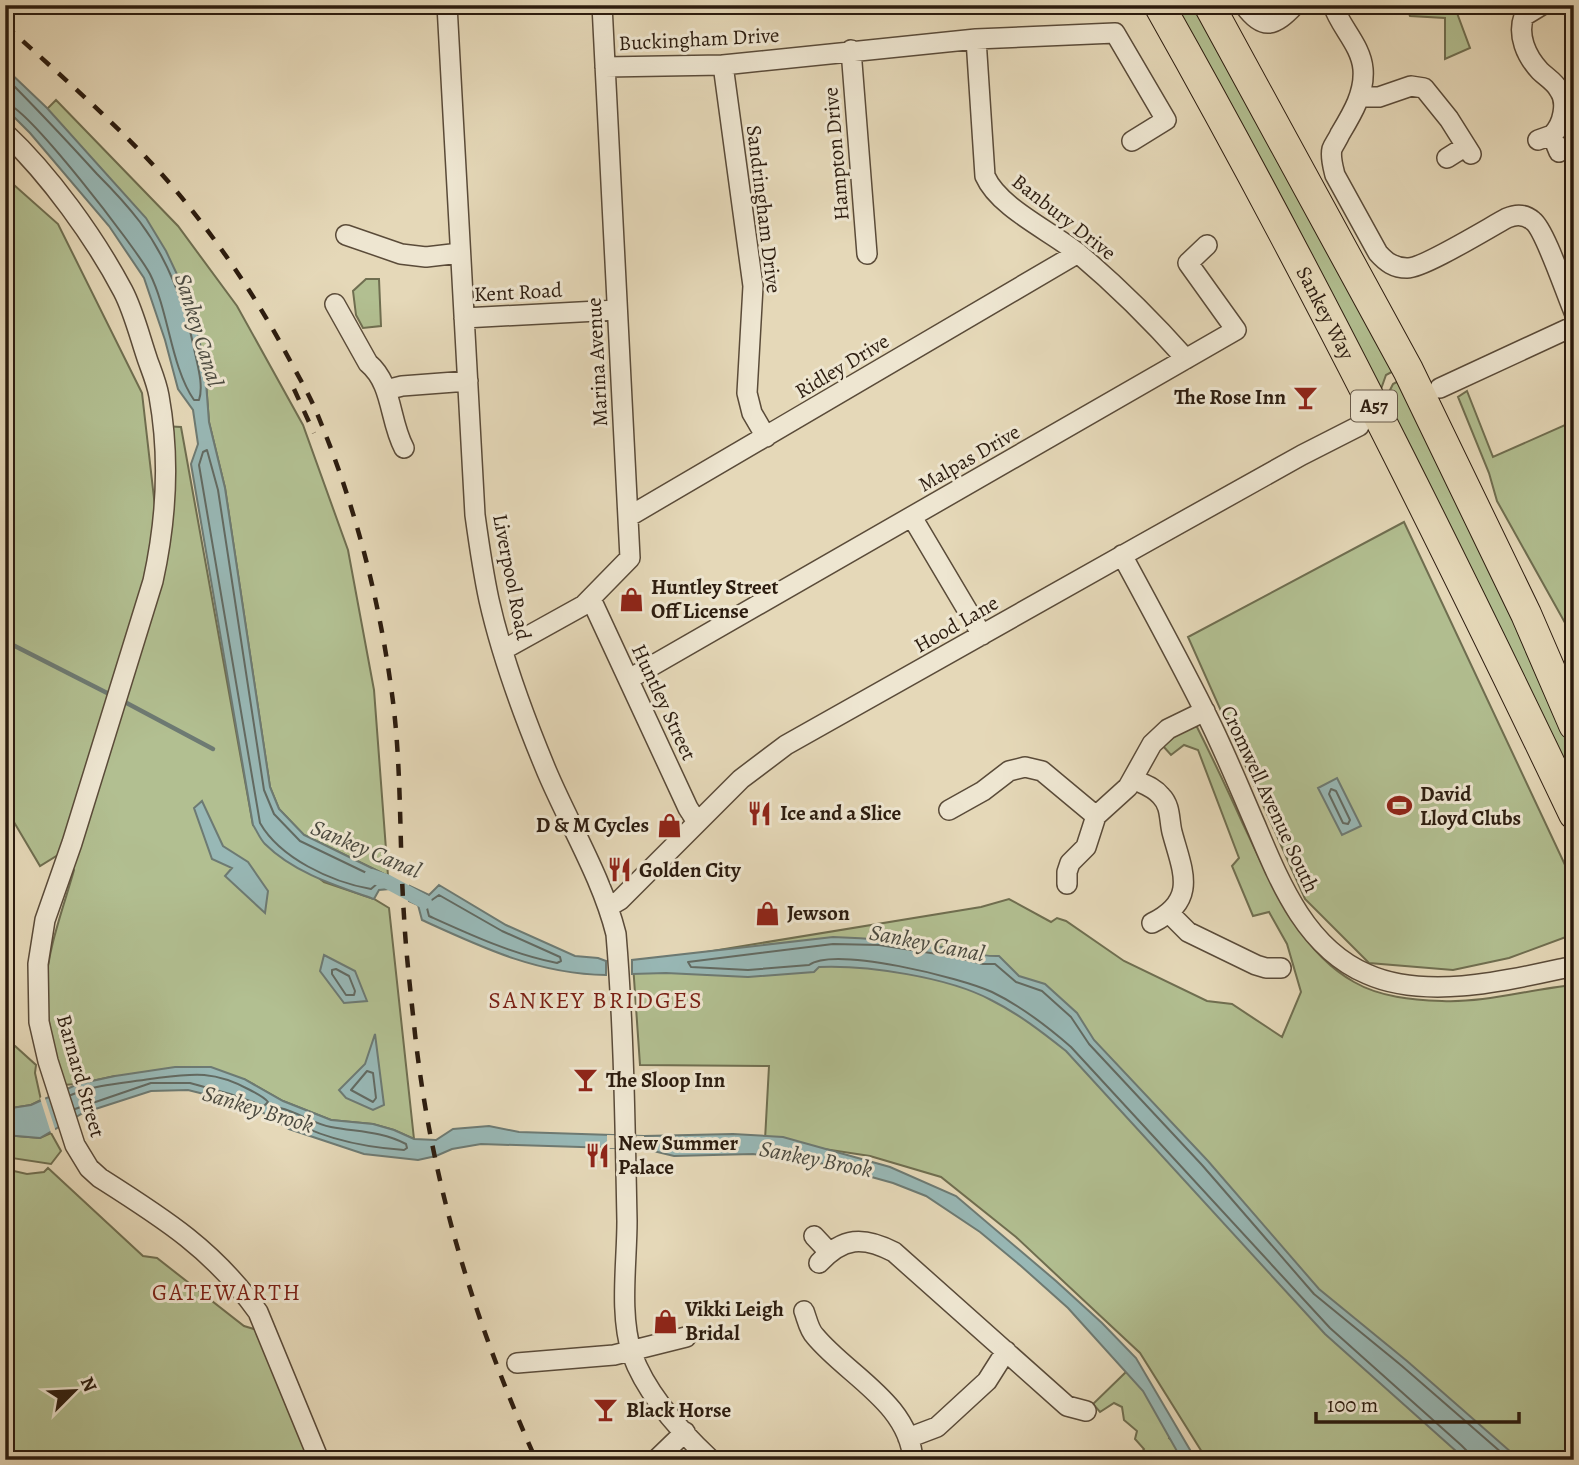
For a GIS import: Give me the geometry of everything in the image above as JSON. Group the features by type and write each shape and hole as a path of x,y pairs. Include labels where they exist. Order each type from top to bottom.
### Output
{"highway":[{"name":"Sankey Way","path":"1159,5 1247,163 1372,403 1574,814"},
{"name":"A57","path":"1209,5 1408,370 1527,614 1574,725"}],"street":[{"name":"Liverpool Road","path":"447,5 475,515 489,601 503,650 548,773 608,907 617,934 625,1142 626,1301 631,1350"},
{"name":"Marina Avenue","path":"503,650 578,610 592,599 630,558 602,5"},
{"path":"1244,5 1252,17 1262,23 1275,23 1295,5"},
{"path":"1333,5 1337,20 1356,48 1363,67 1363,85 1332,148 1332,163 1335,176 1378,253 1385,261 1406,269 1416,267 1507,218 1526,216 1540,228 1574,312"},
{"path":"1542,5 1524,16 1520,26 1531,73 1560,90 1564,103 1560,125 1550,142"},
{"name":"Buckingham Drive","path":"605,67 723,65 975,39 1115,33 1166,120 1126,139"},
{"name":"Banbury Drive","path":"975,39 985,176 990,187 1005,201 1078,253 1127,297 1186,359"},
{"name":"Hampton Drive","path":"850,50 867,254"},
{"name":"Sandringham Drive","path":"723,65 753,286 747,393 752,413 766,437"},
{"path":"1359,97 1379,97 1411,86 1424,88 1449,119 1468,150 1447,158"},
{"name":"Barnard Street","path":"5,133 18,145 75,216 123,292 159,395 165,503 161,543 153,581 43,931 38,964 39,1022 75,1144 89,1168 198,1243 247,1296 258,1312 319,1460"},
{"path":"346,235 401,254 426,257 460,253"},
{"name":"Malpas Drive","path":"629,679 1236,330 1188,263 1208,245"},
{"name":"Ridley Drive","path":"628,517 1078,253"},
{"path":"335,304 391,400 396,432 404,448"},
{"name":"Kent Road","path":"464,318 617,310"},
{"path":"1440,388 1574,326"},
{"path":"386,390 402,386 468,381"},
{"name":"Hood Lane","path":"608,907 620,900 741,779 786,746 1122,555 1359,426"},
{"path":"912,517 982,635"},
{"name":"Cromwell Avenue South","path":"1122,555 1205,711 1282,884 1308,926 1328,948 1367,974 1382,979 1432,986 1502,982 1571,966"},
{"name":"Huntley Street","path":"592,599 688,808 697,822"},
{"path":"1068,887 1067,872 1070,863 1086,847 1096,816 1122,794 1152,744 1160,735 1205,711"},
{"path":"949,809 983,791 1009,771 1025,766 1042,771 1096,816"},
{"path":"1133,779 1160,794 1169,809 1170,824 1184,874 1180,896 1160,918 1266,968 1284,967"},
{"path":"814,1236 824,1257 842,1244 860,1240 877,1243 894,1252 1067,1406 1086,1411"},
{"path":"804,1311 813,1334 885,1402 900,1421 908,1438 913,1460"},
{"path":"825,1345 838,1330"},
{"path":"517,1363 614,1355 686,1336"},
{"path":"631,1350 641,1373 662,1405 711,1460"},
{"path":"908,1438 937,1427 987,1381 1006,1351"},
{"path":"656,1460 685,1432"}],"green space":[{"path":"1169,5 1202,5 1399,368 1386,375 1381,389"},
{"path":"1414,5 1454,5 1470,48 1445,59 1445,18 1410,16 1407,9"},
{"path":"56,100 178,226 237,306 303,425 348,550 374,690 388,876 304,835 279,809 270,787 225,488 209,422 205,369 197,329 182,284 47,109"},
{"path":"5,177 58,224 142,393 155,507 162,426 181,427 253,825 324,882 374,899 389,908 414,1139 373,1124 331,1120 283,1101 244,1079 115,1076 62,1085 49,1024 46,987 53,943 74,870 58,855 40,866 5,807"},
{"path":"366,279 379,279 381,326 363,328 356,315 353,291"},
{"path":"1404,378 1555,699 1574,748 1574,798 1384,404 1393,400 1389,392 1393,384"},
{"path":"1467,391 1493,457 1574,421 1574,639 1497,501 1489,473 1458,397"},
{"name":"David Lloyd Clubs","path":"1404,522 1574,884 1574,934 1509,958 1453,970 1369,963 1305,899 1188,637"},
{"path":"1197,727 1287,912 1316,952 1354,982 1396,997 1442,1001 1492,998 1574,985 1574,1460 1207,1460 1140,1353 1016,1237 941,1177 870,1156 765,1140 769,1066 640,1065 633,964 981,907 1009,899 1051,922 1057,918 1066,921 1124,961 1207,1001 1232,1004 1282,1037 1301,992 1287,944 1269,912 1253,916 1232,866 1239,858 1198,750 1184,745 1171,755 1163,746 1178,734"},
{"path":"5,1044 15,1046 36,1065 35,1073 41,1100 31,1105 5,1109"},
{"path":"51,1133 61,1151 51,1164 5,1157 5,1135 40,1138"},
{"path":"48,1168 143,1256 157,1258 244,1326 267,1333 319,1460 5,1460 5,1169 27,1174 44,1172"},
{"path":"1127,1371 1147,1392 1173,1431 1169,1438 1188,1460 1136,1460 1144,1449 1135,1439 1137,1431 1124,1420 1122,1407 1114,1403 1100,1412 1093,1404"}],"water":[{"path":"5,68 47,108 146,218 182,285 197,329 205,369 209,422 225,488 270,787 279,809 304,835 388,876 389,889 379,890 374,899 302,871 265,844 253,825 191,464 198,444 193,410 178,389 144,278 109,226 30,133 5,108"},
{"path":"1337,778 1361,826 1342,835 1318,788"},
{"path":"202,801 223,846 248,862 268,891 265,913 225,876 232,868 212,859 194,808"},
{"path":"439,885 506,925 575,956 606,961 606,975 534,965 422,920 418,905 409,901 410,886 429,895"},
{"path":"833,937 905,942 999,956 1019,976 1045,984 1077,1013 1094,1040 1208,1161 1319,1289 1407,1361 1520,1460 1466,1460 1325,1334 1066,1051 1001,1005 953,985 907,974 860,968 819,967 814,972 748,977 632,974 632,960"},
{"path":"324,955 355,971 367,1001 344,1003 320,971"},
{"path":"375,1034 384,1105 373,1110 346,1098 339,1090 365,1064"},
{"name":"Sankey Brook","path":"175,1067 211,1067 244,1079 283,1101 331,1120 373,1124 414,1139 436,1140 453,1129 489,1126 519,1132 644,1136 733,1134 783,1137 890,1167 956,1196 1102,1323 1136,1358 1196,1460 1182,1460 1143,1391 1068,1308 980,1232 926,1196 893,1183 825,1164 753,1154 674,1156 645,1149 481,1144 452,1149 418,1160 364,1154 289,1129 266,1114 228,1100 188,1090 151,1091 83,1113 40,1138 5,1135 5,1109 31,1105 78,1084"}],"pier":[{"path":"44,1095 56,1132 51,1133 40,1098"},
{"path":"607,1135 644,1136 645,1149 607,1148"}],"waterway":[{"name":"Sankey Canal","path":"5,641 113,696"},
{"name":"Sankey Canal","path":"121,700 213,749"},
{"name":"Sankey Canal","path":"371,876 425,902"}],"railway":[{"path":"5,25 127,138 200,220 274,332 310,397 330,445 363,550 387,658 397,749 407,960 432,1145 444,1199 475,1304 493,1356 536,1460"},
{"path":"294,389 314,433"}],"place":[{"name":"The Rose Inn","path":"1306,397"},
{"name":"Huntley Street Off License","path":"631,599"},
{"name":"David Lloyd Clubs","path":"1400,806"},
{"name":"Ice and a Slice","path":"760,813"},
{"name":"D & M Cycles","path":"669,825"},
{"name":"Golden City","path":"619,870"},
{"name":"Jewson","path":"767,913"},
{"name":"The Sloop Inn","path":"586,1080"},
{"name":"New Summer Palace","path":"598,1155"},
{"name":"Vikki Leigh Bridal","path":"665,1321"},
{"name":"Black Horse","path":"606,1410"}],"district":[{"name":"SANKEY BRIDGES","path":"596,1000"},
{"name":"GATEWARTH","path":"227,1292"}]}
